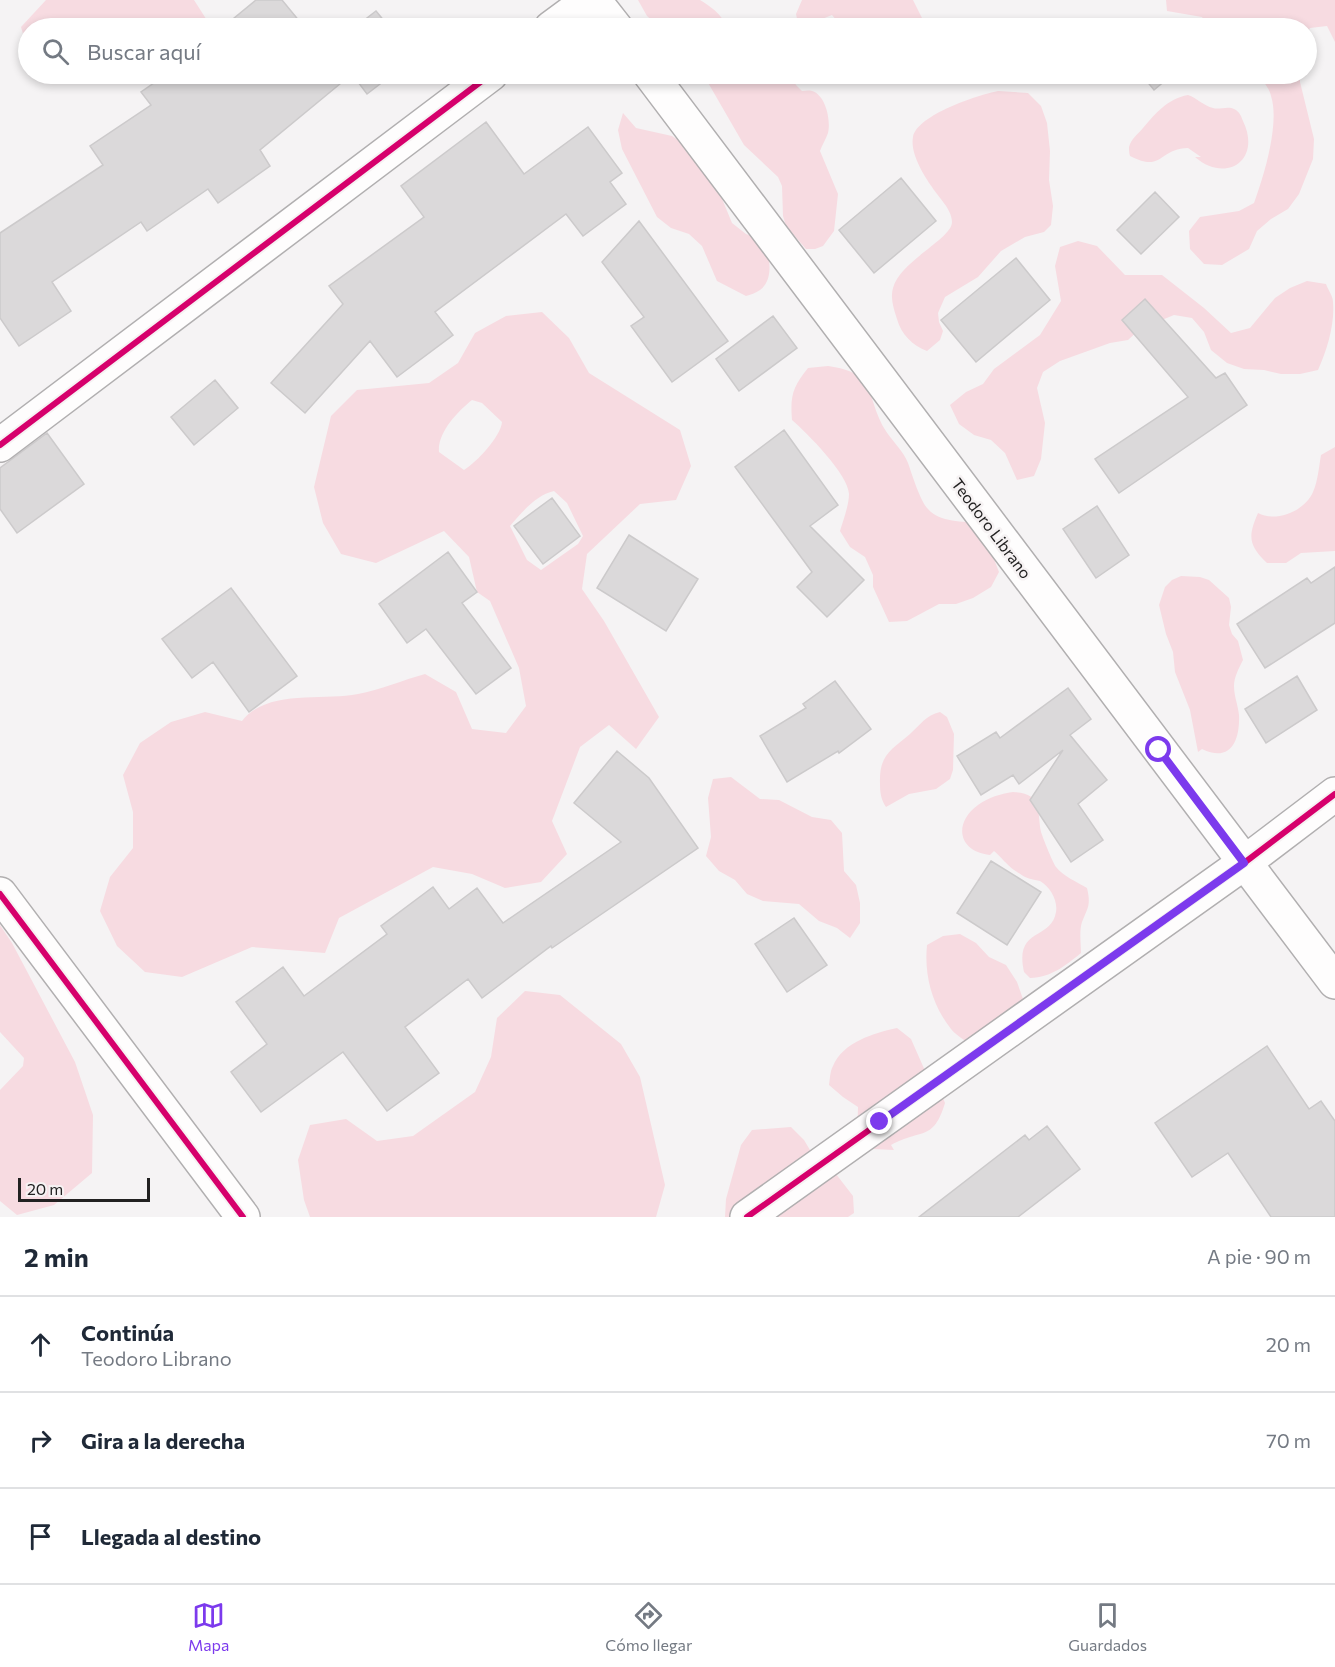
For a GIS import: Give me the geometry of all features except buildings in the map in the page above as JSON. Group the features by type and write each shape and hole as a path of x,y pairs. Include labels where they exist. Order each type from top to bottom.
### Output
{"street":[{"path":"565,18 589,0"},
{"path":"594,0 608,18"},
{"path":"0,445 478,84"},
{"name":"Teodoro Librano","path":"658,84 1335,982"},
{"path":"747,1217 1244,863 1335,794"},
{"path":"0,894 243,1217"}],"shaded area":[{"path":"46,0 194,0 206,18 29,18"},
{"path":"638,0 700,0 721,18 649,18"},
{"path":"802,0 913,0 922,18 835,18 832,15 824,18 797,18 796,14"},
{"path":"1166,0 1335,0 1335,42 1327,26 1317,27 1317,18 1202,18 1167,11"},
{"path":"709,84 795,84 802,91 812,91 821,98 828,115 829,128 820,151 838,194 834,231 823,246 806,249 786,226 783,216 782,186 778,177 744,145"},
{"path":"1266,84 1300,84 1314,139 1313,159 1299,194 1288,209 1257,231 1249,249 1222,265 1204,264 1190,249 1189,231 1200,217 1239,211 1254,203 1270,150 1274,120 1269,89"},
{"path":"998,91 1028,93 1041,106 1047,123 1050,151 1049,180 1053,206 1051,225 1044,232 1025,237 1001,251 978,277 945,297 938,313 943,331 940,340 927,351 912,343 901,330 892,300 892,292 905,269 944,236 952,222 947,208 928,182 918,163 913,150 913,137 925,121 936,114 949,107"},
{"path":"1188,95 1210,107 1230,108 1239,113 1248,135 1248,147 1238,164 1229,168 1207,165 1195,157 1201,157 1188,148 1178,149 1149,162 1130,156 1131,142 1162,107"},
{"path":"623,113 636,128 672,136 702,156 732,223 746,234 764,240 770,266 768,280 760,290 746,296 717,281 702,246 689,234 671,228 657,217 622,149 618,130"},
{"path":"1078,241 1097,246 1125,275 1162,275 1231,333 1250,328 1275,298 1290,288 1307,281 1326,284 1333,300 1333,319 1318,370 1300,374 1281,374 1244,369 1227,363 1211,350 1204,332 1192,318 1174,315 1140,329 1128,340 1110,343 1060,361 1043,372 1037,388 1045,423 1041,459 1034,476 1017,480 1005,453 991,440 974,435 959,424 950,405 966,392 983,384 994,369 1040,335 1061,301 1055,266 1060,247"},
{"path":"542,312 569,338 589,373 680,430 691,466 676,500 640,504 587,554 582,589 604,621 659,717 636,749 609,725 580,747 552,821 567,854 541,882 505,888 472,874 433,867 339,918 325,953 252,947 182,977 145,972 117,946 100,911 110,877 133,848 133,812 123,775 140,743 171,722 205,712 242,721 253,711 280,700 358,694 425,674 456,692 472,729 506,733 526,706 519,668 490,601 477,592 469,557 444,531 376,563 341,554 323,523 314,487 331,416 357,390 429,383 458,363 475,333 506,316","holes":["472,400 482,403 502,422 501,428 488,448 464,470 439,452 439,445 450,423","554,491 567,503 583,536 578,544 541,570 527,560 510,526 535,500"]},
{"path":"828,366 855,374 867,386 878,416 906,458 919,494 928,509 945,519 980,523 999,572 991,587 973,598 956,604 939,604 907,621 889,622 873,587 873,575 865,557 850,547 840,531 849,498 847,486 826,454 792,420 792,398 799,381 808,368"},
{"path":"1335,447 1335,551 1301,553 1286,563 1267,563 1256,551 1252,540 1251,534 1258,513 1265,516 1281,516 1304,505 1315,488 1321,455"},
{"path":"1181,576 1209,580 1229,598 1231,607 1229,625 1238,641 1243,660 1234,683 1239,715 1238,733 1232,747 1220,753 1202,749 1198,752 1190,710 1175,672 1173,652 1159,605 1165,587 1172,580"},
{"path":"940,712 947,717 954,734 953,770 950,779 936,789 909,794 886,807 882,799 880,774 887,754 931,715"},
{"path":"731,777 760,799 779,800 812,817 831,820 842,833 844,871 856,885 860,903 860,923 850,938 837,928 819,921 799,904 763,901 747,894 735,880 719,871 706,856 711,837 708,798 713,779"},
{"path":"1013,792 1029,796 1037,804 1041,832 1056,867 1066,876 1087,888 1089,898 1082,922 1081,953 1058,970 1030,978 1024,972 1022,958 1024,948 1028,941 1053,921 1056,903 1052,894 1040,881 1027,878 1014,870 994,851 990,855 979,853 971,848 966,843 962,828 970,812 978,805 995,796"},
{"path":"0,925 12,943 75,1062 93,1115 92,1173 54,1205 17,1215 0,1201 0,1090 23,1066 24,1058 0,1032"},
{"path":"960,934 976,943 989,957 1006,965 1017,982 1030,1019 981,1051 961,1038 944,1020 934,1000 928,978 927,945 943,936"},
{"path":"525,991 560,995 621,1044 640,1077 665,1185 656,1217 310,1217 304,1200 298,1160 310,1125 346,1119 377,1141 413,1136 475,1092 491,1057 497,1018"},
{"path":"897,1028 911,1039 926,1073 938,1086 945,1103 941,1115 931,1129 891,1145 894,1150 874,1149 857,1144 858,1107 829,1085 831,1073 838,1058 852,1045 869,1036"},
{"path":"791,1127 804,1140 813,1155 829,1165 853,1196 854,1213 848,1217 725,1217 726,1199 741,1145 752,1130"}],"cycle path":[{"path":"0,445 478,84"},
{"path":"747,1217 1244,863 1335,794"},
{"path":"0,894 243,1217"}],"route":[{"path":"880,1122 1244,863 1159,750"}]}
